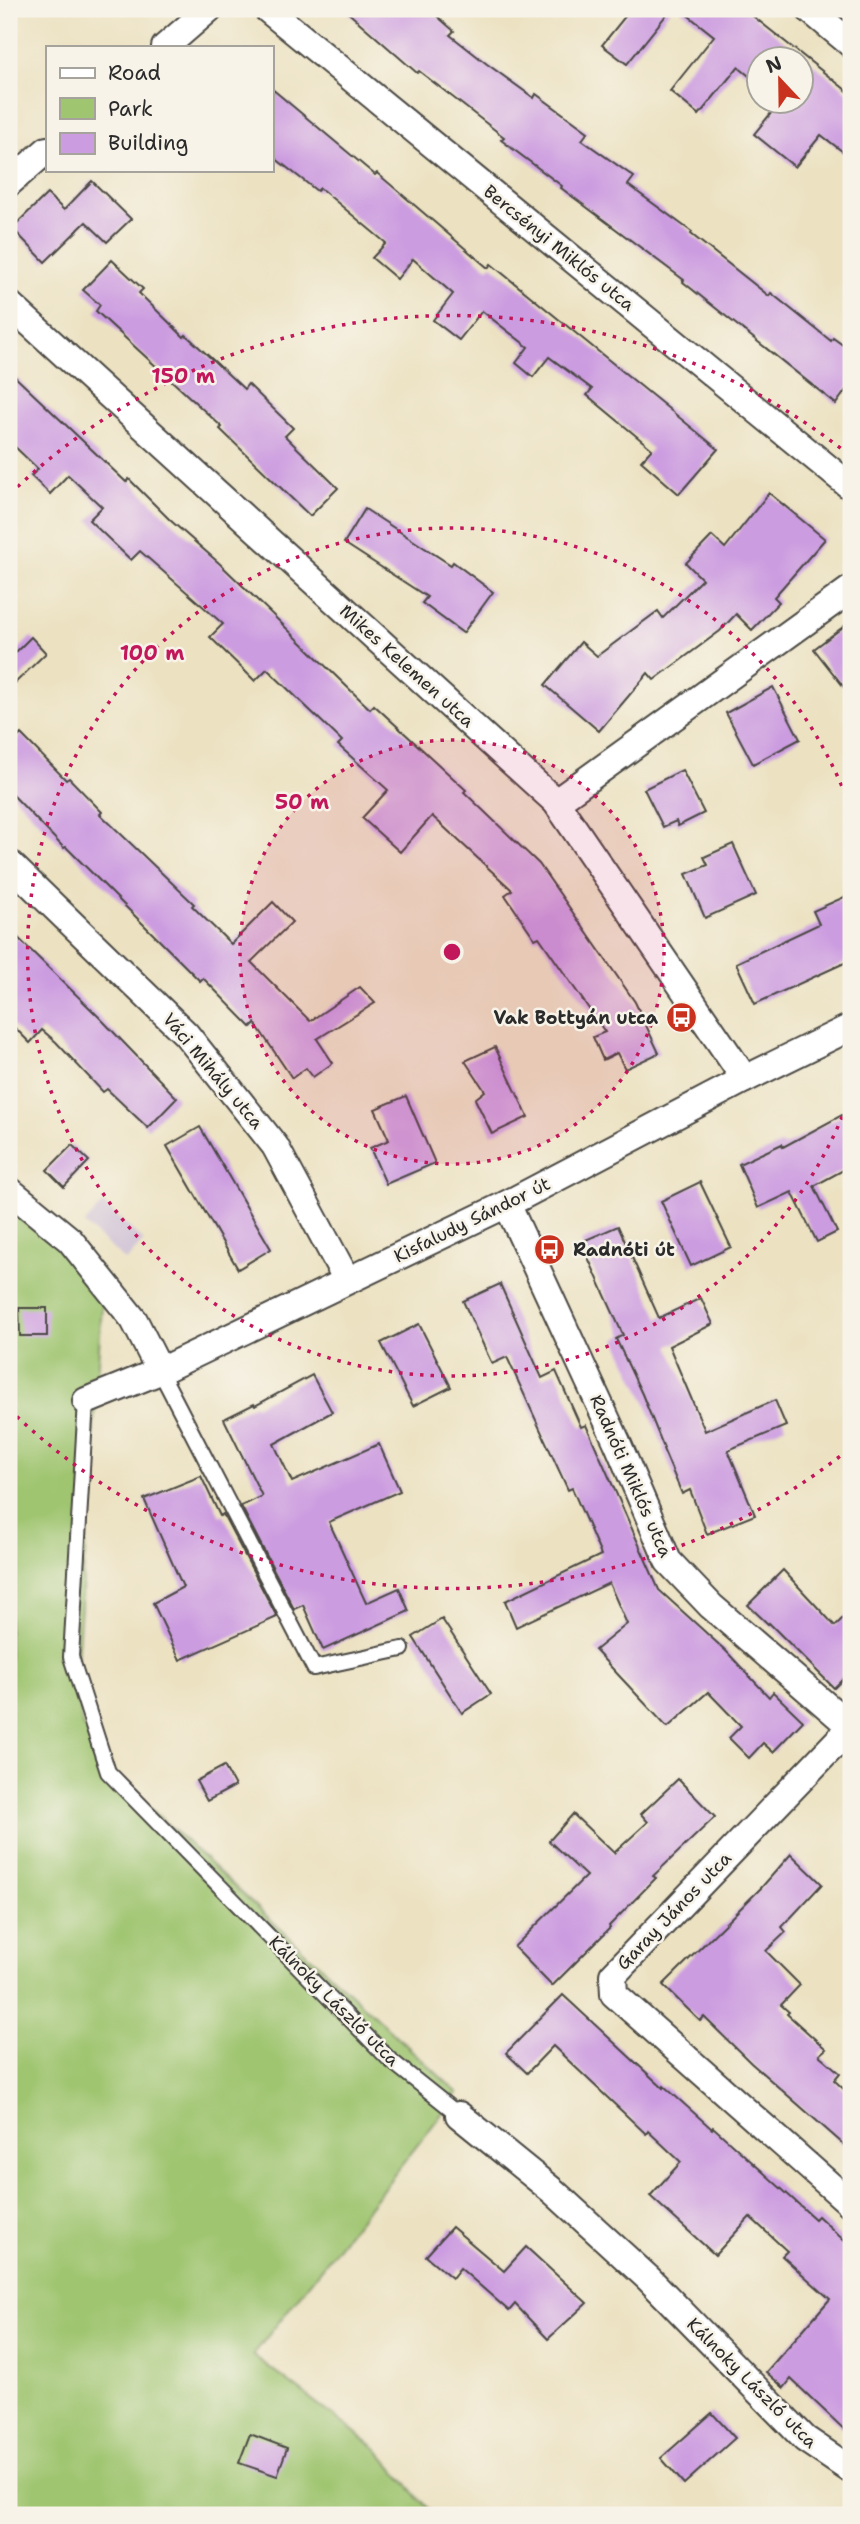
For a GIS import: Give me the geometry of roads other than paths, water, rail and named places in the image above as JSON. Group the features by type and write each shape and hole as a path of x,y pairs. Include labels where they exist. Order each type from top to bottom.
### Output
{"street":[{"path":"166,46 209,9"},
{"name":"Bercsényi Miklós utca","path":"267,9 851,487"},
{"path":"809,9 851,44"},
{"path":"9,183 46,151"},
{"name":"Mikes Kelemen utca","path":"9,304 556,802 745,1079"},
{"path":"556,802 851,589"},
{"name":"Váci Mihály utca","path":"9,863 186,1034 275,1146 347,1280"},
{"name":"Kisfaludy Sándor út","path":"86,1401 160,1371 508,1204 745,1079 851,1027"},
{"path":"9,1191 71,1240 134,1320 160,1371"},
{"name":"Radnóti Miklós utca","path":"508,1204 617,1442 668,1562 711,1606 851,1727"},
{"name":"Garay János utca","path":"851,1727 613,1975 614,1994 851,2204"},
{"name":"Kálnoky László utca","path":"458,2115 554,2192 649,2279 805,2440 851,2470"}],"lane":[{"path":"160,1371 314,1668 402,1649"},
{"name":"Kálnoky László utca","path":"86,1401 71,1657 107,1772 389,2059 458,2115"}],"place":[{"name":"Vak Bottyán utca","path":"681,1018"},
{"name":"Radnóti út","path":"550,1250"}]}
